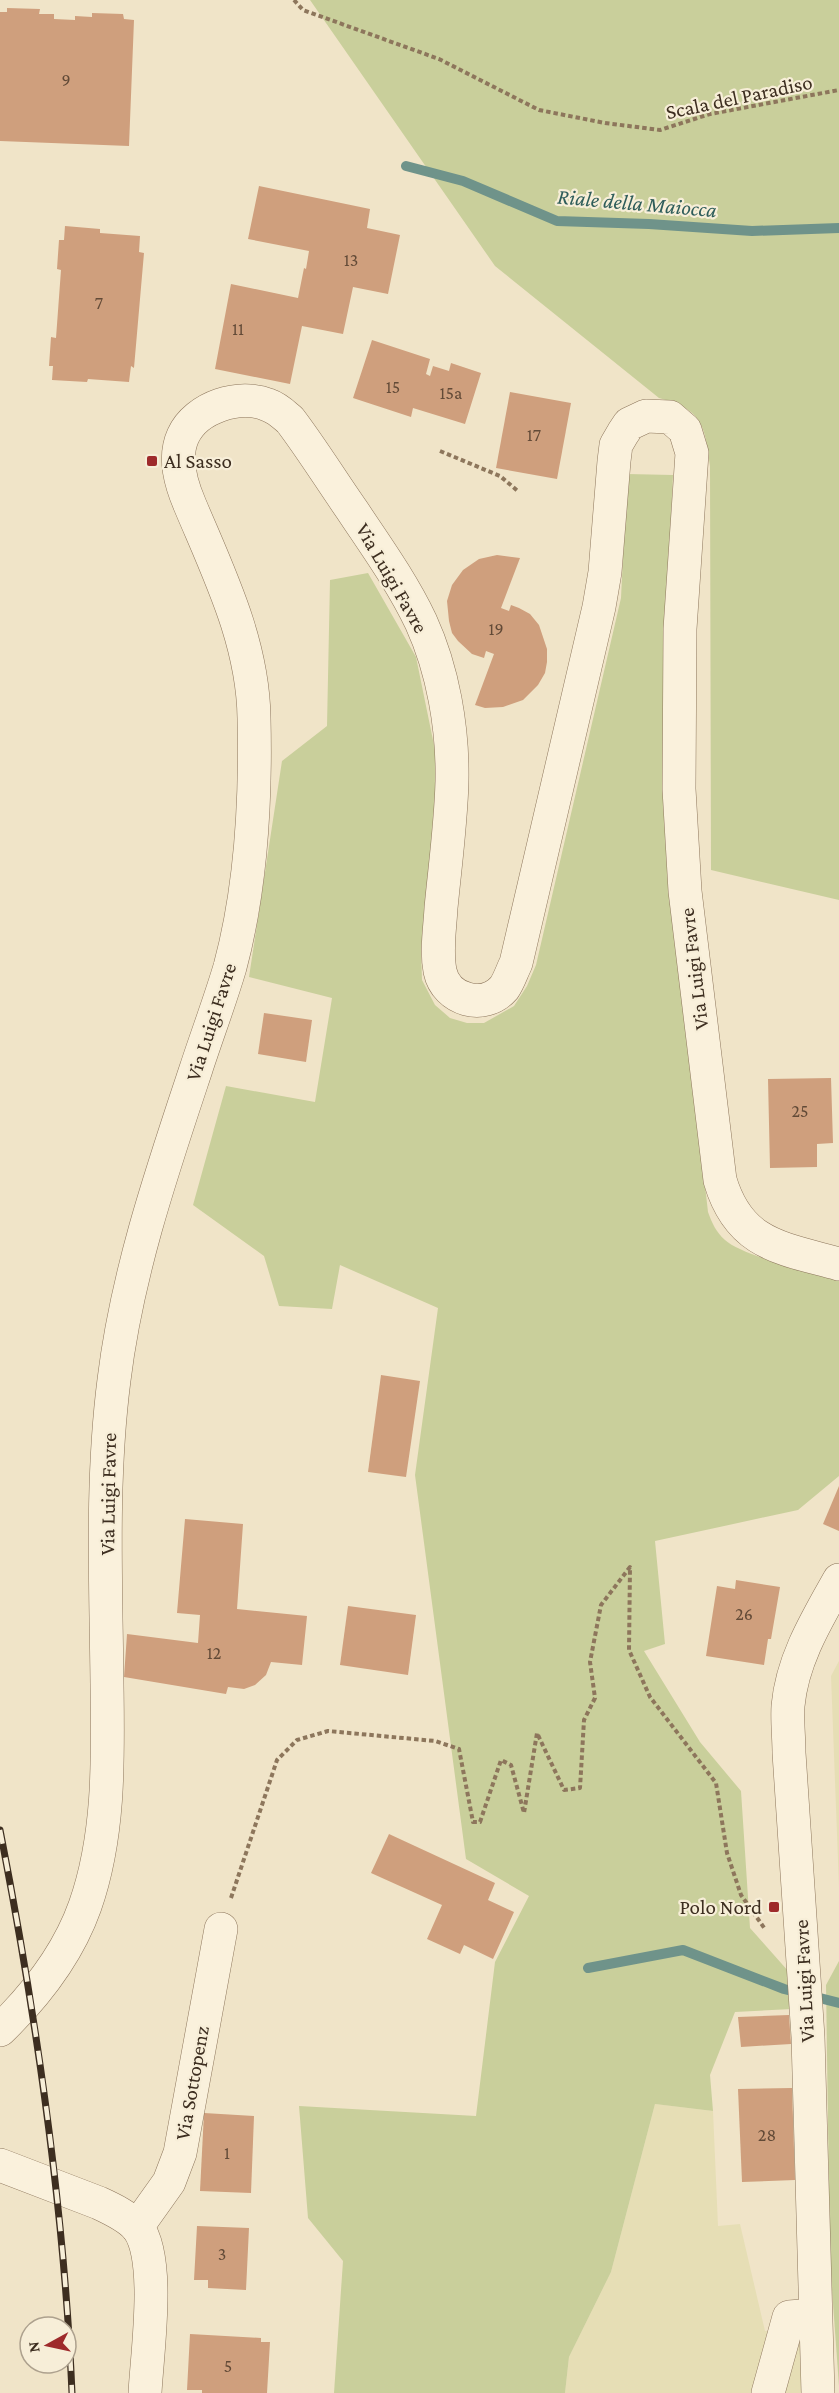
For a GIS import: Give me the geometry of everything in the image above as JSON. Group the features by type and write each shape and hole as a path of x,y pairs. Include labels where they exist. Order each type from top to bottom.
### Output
{"street":[{"name":"Via Luigi Favre","path":"0,2030 49,1975 67,1947 84,1909 97,1866 104,1823 108,1743 106,1467 114,1377 140,1244 230,966 250,851 254,718 250,669 236,619 187,497 178,464 184,434 202,414 227,403 252,401 266,403 279,410 290,420 390,566 421,622 438,670 451,746 450,811 438,941 440,973 446,985 455,994 475,1000 485,999 503,988 516,963 599,607 605,572 616,445 629,424 646,416 670,417 686,430 692,453 678,680 681,842 720,1180 729,1209 750,1232 784,1249 839,1264"},
{"name":"Via Luigi Favre","path":"819,2393 814,2315 808,2037 789,1753 788,1706 799,1657 839,1580"},
{"name":"Via Sottopenz","path":"137,2227 169,2182 180,2153 221,1929"},
{"path":"0,2165 99,2203 137,2227 147,2247 151,2280 145,2393"},
{"path":"768,2393 789,2317 814,2315"}],"path":[{"name":"Scala del Paradiso","path":"294,0 303,10 439,59 539,110 660,130 710,114 839,90"},
{"path":"440,451 500,476 519,492"},
{"path":"221,1929 277,1760 297,1740 328,1731 435,1741 459,1749 473,1822 480,1822 501,1760 511,1765 524,1813 537,1733 564,1790 580,1788 584,1720 595,1698 590,1662 601,1605 630,1567 629,1650 650,1697 716,1783 727,1853 741,1895 779,1950 804,1959"}],"shaded area":[{"path":"839,1661 839,1887 831,1676"},
{"path":"655,2104 713,2111 718,2226 740,2224 765,2331 806,2337 807,2393 565,2393 569,2357 611,2272"}],"green space":[{"path":"310,0 839,0 839,900 711,870 710,466 706,440 699,421 684,408 659,398 495,266"},
{"path":"627,474 673,475 663,704 666,842 708,1212 719,1234 734,1246 762,1258 839,1280 839,1476 798,1510 655,1541 665,1644 644,1651 700,1742 741,1791 750,1928 789,1972 792,2009 735,2012 710,2075 713,2111 655,2104 611,2272 569,2357 565,2393 334,2393 343,2261 308,2218 299,2106 476,2116 495,1962 529,1896 466,1859 415,1475 438,1308 340,1265 332,1309 279,1306 264,1256 193,1205 226,1086 315,1102 332,998 249,977 282,761 327,726 330,580 368,573 416,657 435,750 436,800 421,950 422,980 435,1005 450,1018 467,1023 484,1023 514,1006 527,986 536,965 621,598"},
{"path":"839,1961 839,2386 830,2262 826,1985"}],"building":[{"path":"7,8 40,9 39,14 54,14 54,19 75,20 75,16 92,17 92,13 123,14 124,19 134,20 129,146 0,141 0,12 7,12"},
{"path":"259,186 370,209 367,228 400,235 388,294 353,287 343,334 302,326 290,384 215,369 231,284 298,298 304,268 306,269 309,251 248,239"},
{"path":"65,226 100,229 100,233 140,236 139,252 144,253 134,368 131,366 129,382 88,379 87,382 52,380 53,366 49,366 51,337 56,338 61,270 57,269 59,240 64,240"},
{"path":"372,340 430,359 426,374 430,376 433,366 449,371 451,363 481,373 465,424 413,408 411,417 353,398"},
{"path":"510,392 571,403 557,479 496,468"},
{"path":"497,555 520,558 501,608 509,611 511,605 530,614 539,625 547,649 547,662 545,673 538,685 523,700 503,707 485,708 475,705 494,654 486,651 484,658 472,654 458,641 452,633 447,601 452,585 463,570 479,559"},
{"path":"264,1013 312,1020 306,1062 258,1054"},
{"path":"831,1078 833,1143 817,1144 817,1167 770,1168 768,1079"},
{"path":"381,1375 420,1381 406,1477 368,1472"},
{"path":"839,1486 839,1531 823,1524"},
{"path":"185,1519 243,1524 237,1609 307,1616 302,1665 271,1662 266,1675 255,1685 244,1689 228,1687 226,1694 124,1677 127,1634 198,1643 200,1615 177,1613"},
{"path":"736,1580 780,1587 764,1665 706,1656 717,1586 735,1589"},
{"path":"348,1606 416,1615 408,1675 340,1665"},
{"path":"389,1834 495,1883 488,1900 514,1912 493,1959 464,1945 460,1954 427,1939 442,1905 371,1873"},
{"path":"789,2015 791,2044 741,2047 738,2017"},
{"path":"792,2088 795,2180 742,2182 738,2089"},
{"path":"204,2113 254,2116 251,2193 200,2191"},
{"path":"197,2226 249,2228 246,2290 208,2288 208,2280 194,2280"},
{"path":"190,2334 261,2338 261,2342 270,2342 267,2393 202,2393 202,2390 187,2390"}],"waterway":[{"name":"Riale della Maiocca","path":"406,166 463,181 557,221 752,231 839,228"},
{"path":"588,1968 683,1950 784,1989 839,2003"}],"railway":[{"path":"0,1830 25,1969 46,2110 62,2251 72,2393"}],"place":[{"name":"Al Sasso","path":"152,461"},
{"name":"Polo Nord","path":"774,1907"}]}
